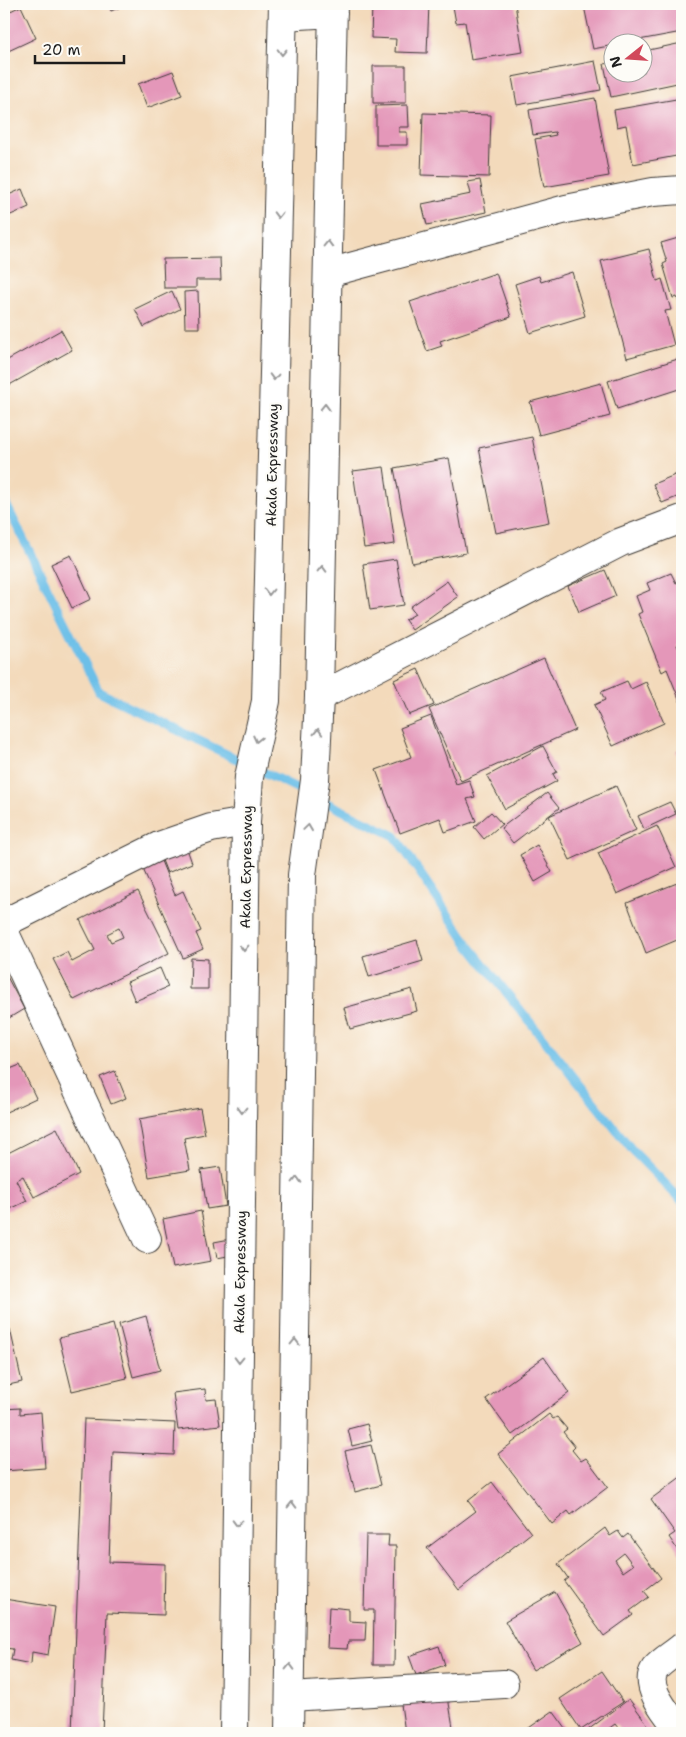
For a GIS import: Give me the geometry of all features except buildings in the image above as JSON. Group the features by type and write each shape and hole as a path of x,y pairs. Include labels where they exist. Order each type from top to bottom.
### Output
{"main road":[{"path":"283,10 333,8 319,697 315,780 302,876 289,1733"},
{"name":"Akala Expressway","path":"234,1733 246,822 249,776 266,701 283,10"},
{"path":"328,273 566,209 653,192 682,190"},
{"path":"319,697 621,542 682,519"},
{"path":"4,923 159,846 211,828 246,822"},
{"path":"4,931 147,1239"},
{"path":"682,1647 655,1668 650,1679 653,1692 682,1733"},
{"path":"290,1697 504,1684"}],"waterway":[{"path":"4,500 99,692 395,836 470,947 633,1151 682,1201"}]}
